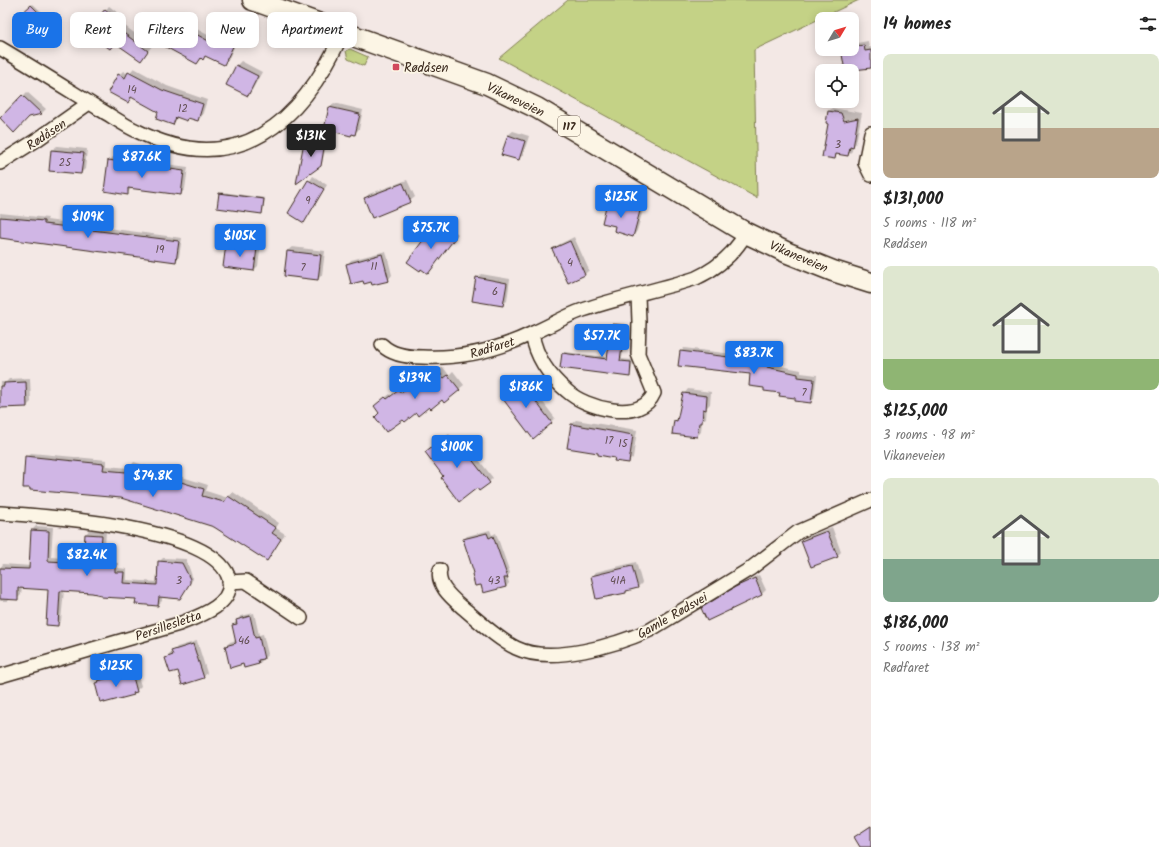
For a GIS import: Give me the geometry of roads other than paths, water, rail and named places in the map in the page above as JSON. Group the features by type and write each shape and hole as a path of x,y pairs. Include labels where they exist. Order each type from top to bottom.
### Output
{"main road":[{"name":"Vikaneveien","path":"253,0 287,12"},
{"name":"Vikaneveien","path":"357,37 487,84 537,108 746,233 807,260 871,283"}],"street":[{"path":"0,48 136,131 174,145 209,150 238,146 264,134 275,127 312,87 331,58 336,48"},
{"name":"Rødåsen","path":"0,163 90,103"},
{"path":"871,133 864,163 871,175"},
{"name":"Rødfaret","path":"382,345 387,350 397,354 440,358 464,356 489,350 532,334 581,310 696,278 709,272 728,258 746,233"},
{"name":"Rødfaret","path":"532,334 536,351 544,366 566,391 577,399 589,404 617,410 636,410 648,404 654,393 638,354 638,295"},
{"name":"Gamle Rødsvei","path":"440,570 440,583 455,601 515,648 539,654 569,652 632,638 650,630 750,569 798,532 871,500"},
{"path":"0,513 46,516 95,522 144,532 182,543 210,556 222,565 227,573 229,582 246,581 301,618"},
{"name":"Persillesletta","path":"0,676 179,624 202,615 217,606 225,598 229,592 229,582"}],"place":[{"name":"Rødåsen","path":"396,67"}]}
